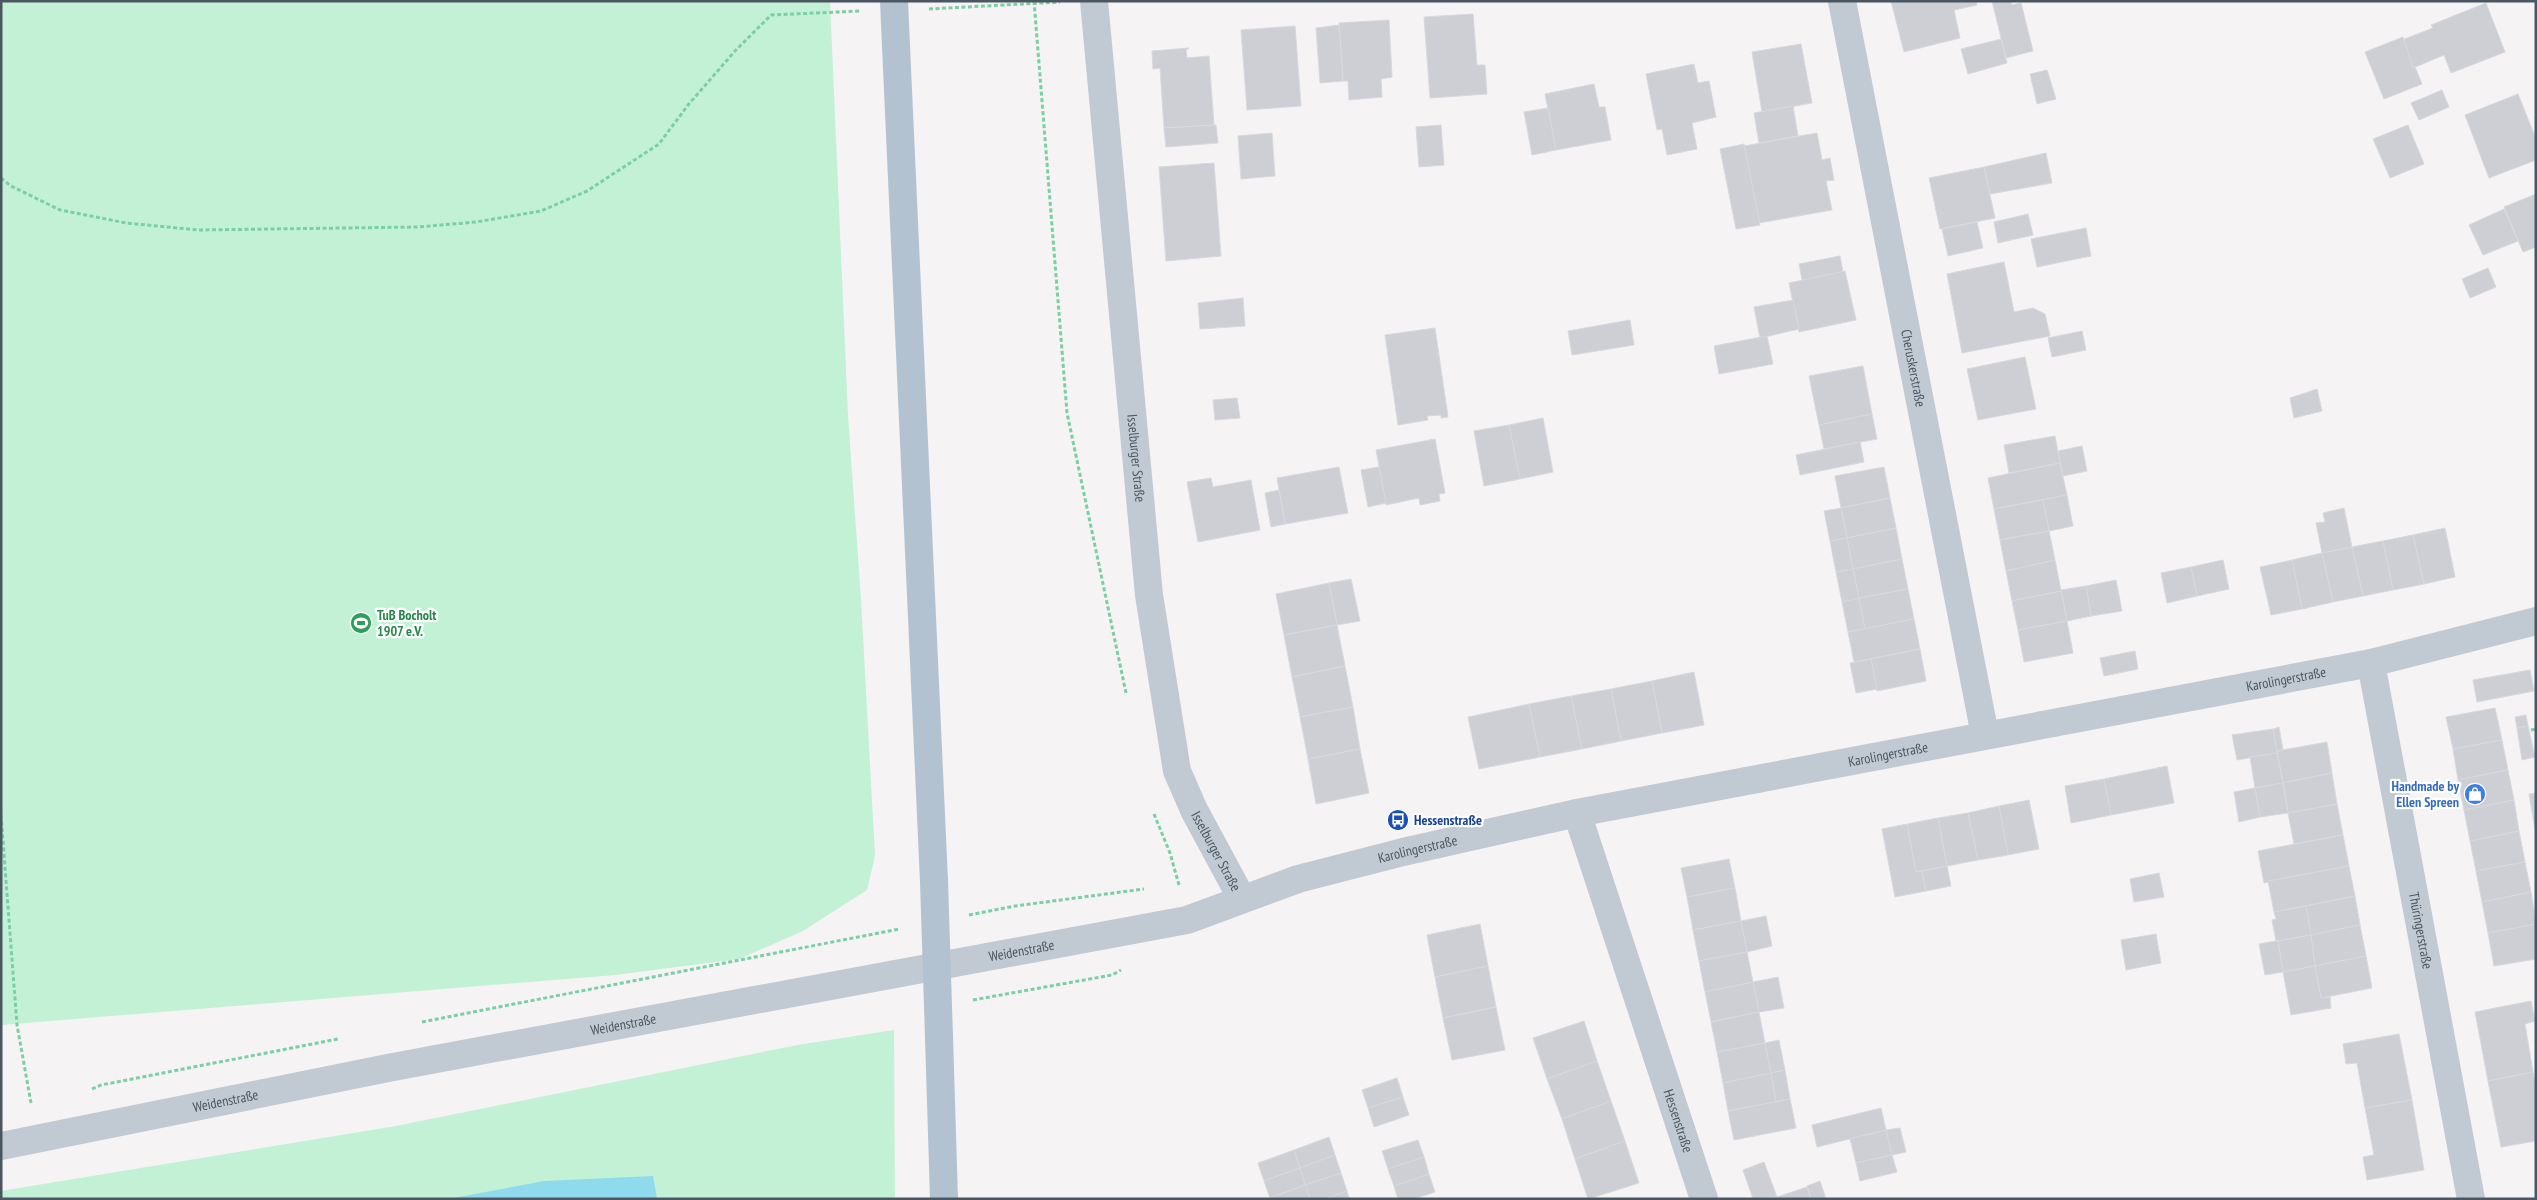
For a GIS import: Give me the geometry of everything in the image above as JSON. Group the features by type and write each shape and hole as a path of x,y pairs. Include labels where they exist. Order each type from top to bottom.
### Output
{"main road":[{"path":"894,1 934,881 944,1199"}],"street":[{"name":"Isselburger Straße","path":"1094,1 1148,595 1175,761 1185,792 1242,899"},
{"name":"Cheruskerstraße","path":"1842,1 1985,735"},
{"name":"Karolingerstraße","path":"1242,899 1298,880 1404,852 1577,813 2371,663 2536,621"},
{"name":"Thüringerstraße","path":"2371,663 2472,1199"},
{"name":"Hessenstraße","path":"1577,813 1704,1199"},
{"name":"Weidenstraße","path":"1,1146 403,1065 1186,920 1242,899"}],"path":[{"path":"1067,2 1034,3 1067,413 1127,701"},
{"path":"1,178 11,186 60,210 126,223 198,230 418,227 476,222 541,211 587,191 659,144 688,105 735,51 771,15"},
{"path":"2531,730 2536,729"},
{"path":"1154,813 1170,853 1179,884 1169,886"},
{"path":"1,815 17,1025 32,1108"},
{"path":"967,916 1015,906 1150,888"},
{"path":"413,1024 900,929"},
{"path":"86,1092 101,1085 345,1038"}],"green space":[{"name":"TuB Bocholt 1907 e.V.","path":"1,1 830,1 848,416 861,599 875,856 867,890 803,931 739,959 615,975 1,1025"},
{"path":"894,1030 895,1199 1,1199 1,1191 396,1126 797,1045"}],"water":[{"path":"653,1176 657,1199 448,1199 544,1181"}],"building":[{"path":"1891,1 1976,1 1977,5 1954,10 1960,38 1904,52"},
{"path":"1992,1 2011,1 2012,5 2021,3 2033,51 2006,58"},
{"path":"2486,3 2505,52 2451,73 2444,55 2413,68 2402,40 2433,28 2431,25"},
{"path":"1473,14 1477,65 1485,65 1487,94 1430,98 1424,17"},
{"path":"1389,20 1392,77 1381,79 1382,97 1349,100 1348,81 1343,81 1339,23"},
{"path":"1339,25 1343,81 1320,83 1316,28"},
{"path":"1295,26 1301,106 1247,110 1241,30"},
{"path":"2403,37 2413,68 2415,67 2422,84 2384,99 2365,52"},
{"path":"2001,39 2007,63 1968,74 1961,49"},
{"path":"1801,44 1812,103 1762,112 1752,52"},
{"path":"1189,48 1186,50 1187,58 1209,56 1214,125 1164,128 1160,68 1153,69 1152,51"},
{"path":"1694,64 1698,83 1709,81 1716,117 1692,123 1697,149 1667,155 1662,129 1657,130 1646,74"},
{"path":"2047,70 2056,99 2037,104 2030,74"},
{"path":"1594,84 1599,107 1605,107 1611,140 1556,150 1545,94"},
{"path":"2442,90 2449,107 2419,120 2411,103"},
{"path":"2518,94 2536,139 2536,160 2489,178 2465,115"},
{"path":"1793,106 1798,136 1759,143 1754,113"},
{"path":"1548,108 1556,150 1532,155 1524,112"},
{"path":"1216,125 1218,143 1166,147 1164,128"},
{"path":"1441,125 1444,165 1419,167 1416,127"},
{"path":"2408,125 2424,164 2390,178 2373,139"},
{"path":"1272,133 1275,176 1241,179 1238,136"},
{"path":"1817,133 1822,160 1830,158 1834,180 1826,181 1832,210 1759,223 1744,146"},
{"path":"1744,144 1760,225 1736,229 1720,149"},
{"path":"2046,153 2052,183 1990,194 1984,167"},
{"path":"1214,163 1221,256 1166,261 1159,167"},
{"path":"1984,167 1995,218 1940,229 1929,178"},
{"path":"2536,194 2536,247 2523,252 2504,207"},
{"path":"2504,209 2518,241 2483,255 2469,225"},
{"path":"2028,214 2033,235 1998,243 1994,222"},
{"path":"1977,222 1983,248 1948,256 1942,229"},
{"path":"2086,228 2091,256 2037,267 2031,239"},
{"path":"1840,256 1843,272 1802,280 1799,264"},
{"path":"2004,262 2014,312 2033,308 2045,314 2050,336 1962,353 1947,274"},
{"path":"2488,268 2496,287 2470,298 2462,279"},
{"path":"1845,271 1856,320 1799,332 1789,283"},
{"path":"1243,298 1245,326 1200,329 1198,303"},
{"path":"1793,300 1799,329 1760,338 1754,307"},
{"path":"1630,320 1634,345 1572,355 1568,331"},
{"path":"1435,328 1448,417 1441,418 1441,415 1427,416 1428,420 1398,425 1385,335"},
{"path":"2082,331 2086,350 2052,357 2048,338"},
{"path":"1767,336 1773,364 1719,374 1714,346"},
{"path":"2025,357 2036,409 1978,420 1967,369"},
{"path":"1863,366 1872,414 1819,425 1809,376"},
{"path":"2317,389 2322,411 2294,418 2290,398"},
{"path":"1237,398 1240,418 1215,420 1213,400"},
{"path":"1872,414 1877,439 1824,449 1819,425"},
{"path":"1543,418 1553,472 1520,479 1509,425"},
{"path":"1509,425 1520,479 1484,486 1474,431"},
{"path":"2055,436 2060,463 2009,473 2004,445"},
{"path":"1435,439 1445,493 1439,494 1440,501 1420,505 1419,498 1386,505 1376,450"},
{"path":"1860,442 1864,462 1800,475 1796,455"},
{"path":"2082,446 2087,471 2063,476 2058,451"},
{"path":"2060,463 2067,495 1994,509 1988,478"},
{"path":"1339,467 1348,513 1285,524 1277,478"},
{"path":"1379,467 1386,503 1368,507 1361,470"},
{"path":"1884,467 1890,498 1841,508 1835,476"},
{"path":"1211,478 1213,487 1251,480 1260,530 1198,542 1187,482"},
{"path":"1279,490 1285,524 1271,527 1265,493"},
{"path":"2067,495 2073,526 2049,531 2043,500"},
{"path":"1890,498 1896,528 1847,538 1841,508"},
{"path":"2043,500 2049,531 2000,540 1994,509"},
{"path":"1841,508 1847,538 1830,541 1824,511"},
{"path":"2344,508 2352,547 2322,553 2316,523 2325,522 2323,513"},
{"path":"1896,528 1902,559 1853,569 1847,538"},
{"path":"2445,528 2455,577 2424,584 2413,535"},
{"path":"2049,531 2055,560 2006,571 2000,540"},
{"path":"2413,535 2424,584 2393,590 2383,541"},
{"path":"1847,538 1853,569 1836,572 1830,541"},
{"path":"2383,541 2393,590 2363,596 2352,547"},
{"path":"2352,547 2363,596 2333,602 2322,553"},
{"path":"2322,553 2333,602 2302,609 2292,560"},
{"path":"1902,559 1908,589 1859,598 1853,569"},
{"path":"2055,560 2061,591 2012,601 2006,571"},
{"path":"2223,560 2229,589 2197,596 2191,567"},
{"path":"2292,560 2302,609 2271,615 2260,567"},
{"path":"2191,567 2197,596 2167,603 2161,573"},
{"path":"1853,569 1859,598 1842,602 1836,572"},
{"path":"1351,579 1360,621 1337,625 1329,583"},
{"path":"2116,580 2122,611 2091,616 2086,586"},
{"path":"1329,583 1337,625 1284,635 1276,594"},
{"path":"2086,586 2091,616 2067,621 2061,590"},
{"path":"1908,589 1914,619 1865,629 1859,598"},
{"path":"2061,591 2067,621 2018,630 2012,601"},
{"path":"1859,598 1865,629 1848,632 1842,602"},
{"path":"1914,619 1920,649 1854,662 1848,632"},
{"path":"2067,621 2073,653 2024,662 2018,630"},
{"path":"1337,625 1345,666 1292,677 1284,635"},
{"path":"1920,649 1926,681 1877,691 1871,659"},
{"path":"2135,651 2138,669 2104,676 2100,658"},
{"path":"1871,659 1877,689 1856,693 1850,663"},
{"path":"1345,666 1353,707 1300,717 1292,677"},
{"path":"2530,670 2534,691 2477,702 2473,680"},
{"path":"1694,672 1704,725 1662,733 1652,681"},
{"path":"1652,681 1662,733 1621,741 1611,689"},
{"path":"1611,689 1621,741 1582,749 1571,696"},
{"path":"1571,696 1582,749 1540,757 1529,704"},
{"path":"1529,704 1540,757 1479,769 1468,717"},
{"path":"1353,707 1360,749 1308,759 1300,717"},
{"path":"2495,708 2502,740 2453,749 2446,717"},
{"path":"2526,715 2528,726 2517,728 2515,717"},
{"path":"2528,726 2535,757 2522,760 2517,728"},
{"path":"2279,727 2283,750 2277,751 2273,729"},
{"path":"2273,729 2277,753 2237,760 2232,735"},
{"path":"2502,740 2508,770 2458,780 2453,749"},
{"path":"2327,742 2332,773 2283,783 2277,751"},
{"path":"1360,749 1369,793 1316,804 1308,759"},
{"path":"2277,753 2283,783 2255,788 2250,757"},
{"path":"2167,766 2174,803 2111,815 2104,779"},
{"path":"2508,770 2514,800 2464,810 2458,780"},
{"path":"2332,773 2337,804 2288,813 2283,783"},
{"path":"2104,779 2111,815 2071,823 2065,786"},
{"path":"2283,783 2288,813 2260,817 2255,788"},
{"path":"2255,788 2260,817 2239,822 2234,792"},
{"path":"2536,793 2536,829 2535,829 2529,794"},
{"path":"2029,800 2039,849 2008,855 1999,806"},
{"path":"2514,800 2519,831 2470,841 2464,810"},
{"path":"2337,804 2343,835 2294,844 2288,813"},
{"path":"1999,806 2008,855 1978,860 1968,813"},
{"path":"1968,813 1978,860 1947,866 1938,818"},
{"path":"1938,818 1947,866 1916,872 1907,824"},
{"path":"1907,824 1916,872 1922,871 1926,891 1895,897 1882,829"},
{"path":"2519,831 2525,862 2476,871 2470,841"},
{"path":"2343,835 2349,866 2264,883 2258,851"},
{"path":"1729,859 1735,888 1687,897 1681,868"},
{"path":"2525,862 2531,892 2482,902 2476,871"},
{"path":"1947,866 1951,886 1926,891 1922,871"},
{"path":"2349,866 2355,896 2274,912 2268,881"},
{"path":"2159,873 2164,897 2134,902 2130,879"},
{"path":"1735,888 1741,921 1693,930 1687,897"},
{"path":"2531,892 2536,924 2488,933 2482,902"},
{"path":"2355,896 2360,925 2311,935 2306,906"},
{"path":"2306,906 2311,935 2276,941 2272,920 2276,919 2274,912"},
{"path":"1766,916 1772,946 1747,952 1741,921"},
{"path":"1741,921 1747,952 1699,961 1693,930"},
{"path":"1480,924 1488,966 1435,977 1427,935"},
{"path":"2536,924 2536,959 2494,966 2488,933"},
{"path":"2360,925 2366,956 2315,966 2311,935"},
{"path":"2156,934 2161,963 2126,970 2121,940"},
{"path":"2311,935 2315,966 2283,972 2278,941"},
{"path":"2278,941 2283,972 2265,975 2259,944"},
{"path":"1747,952 1753,982 1705,992 1699,961"},
{"path":"2366,956 2372,988 2321,998 2315,966"},
{"path":"1488,966 1496,1007 1443,1018 1435,977"},
{"path":"2315,966 2321,998 2330,997 2331,1008 2291,1015 2283,972"},
{"path":"1778,977 1784,1008 1759,1012 1753,982"},
{"path":"1753,982 1759,1012 1711,1022 1705,992"},
{"path":"2531,1001 2535,1021 2525,1024 2533,1072 2488,1081 2475,1012"},
{"path":"1496,1007 1505,1050 1452,1060 1443,1018"},
{"path":"1759,1012 1765,1043 1717,1052 1711,1022"},
{"path":"1584,1021 1597,1061 1547,1079 1533,1038"},
{"path":"2399,1034 2412,1100 2365,1108 2357,1063 2346,1064 2343,1044"},
{"path":"1779,1040 1785,1070 1771,1073 1765,1043"},
{"path":"1765,1043 1771,1073 1723,1083 1717,1052"},
{"path":"1597,1061 1611,1101 1562,1119 1547,1079"},
{"path":"1785,1070 1790,1099 1776,1102 1771,1073"},
{"path":"2533,1072 2536,1089 2536,1141 2501,1147 2488,1081"},
{"path":"1771,1073 1776,1102 1728,1111 1723,1083"},
{"path":"1397,1078 1403,1097 1368,1108 1362,1090"},
{"path":"1403,1097 1409,1115 1374,1127 1368,1108"},
{"path":"1790,1099 1796,1128 1734,1140 1728,1111"},
{"path":"2412,1100 2424,1170 2367,1180 2363,1157 2374,1155 2365,1108"},
{"path":"1611,1101 1625,1141 1575,1159 1562,1119"},
{"path":"1881,1108 1886,1130 1817,1147 1812,1125"},
{"path":"1900,1128 1906,1152 1892,1155 1886,1130"},
{"path":"1886,1130 1892,1155 1856,1163 1850,1139"},
{"path":"1329,1137 1335,1155 1300,1168 1294,1150"},
{"path":"1418,1140 1424,1157 1388,1169 1382,1151"},
{"path":"1625,1141 1639,1183 1588,1199 1575,1159"},
{"path":"1294,1150 1300,1168 1264,1181 1258,1163"},
{"path":"1335,1155 1341,1173 1305,1185 1300,1168"},
{"path":"1892,1155 1897,1172 1860,1181 1856,1163"},
{"path":"1424,1157 1429,1174 1394,1186 1388,1169"},
{"path":"1764,1162 1777,1197 1753,1199 1743,1170"},
{"path":"1300,1168 1305,1185 1270,1198 1264,1181"},
{"path":"1341,1173 1347,1191 1325,1199 1310,1199 1305,1185"},
{"path":"1429,1174 1435,1192 1413,1199 1398,1199 1394,1186"},
{"path":"1820,1181 1826,1199 1811,1199 1807,1186"},
{"path":"1305,1185 1310,1199 1270,1199 1270,1198"},
{"path":"1807,1187 1811,1199 1772,1199 1777,1197"},
{"path":"1347,1191 1349,1199 1325,1199"}],"place":[{"name":"TuB Bocholt 1907 e.V.","path":"361,623"},
{"name":"Handmade by Ellen Spreen","path":"2475,794"},
{"name":"Hessenstraße","path":"1398,820"}]}
